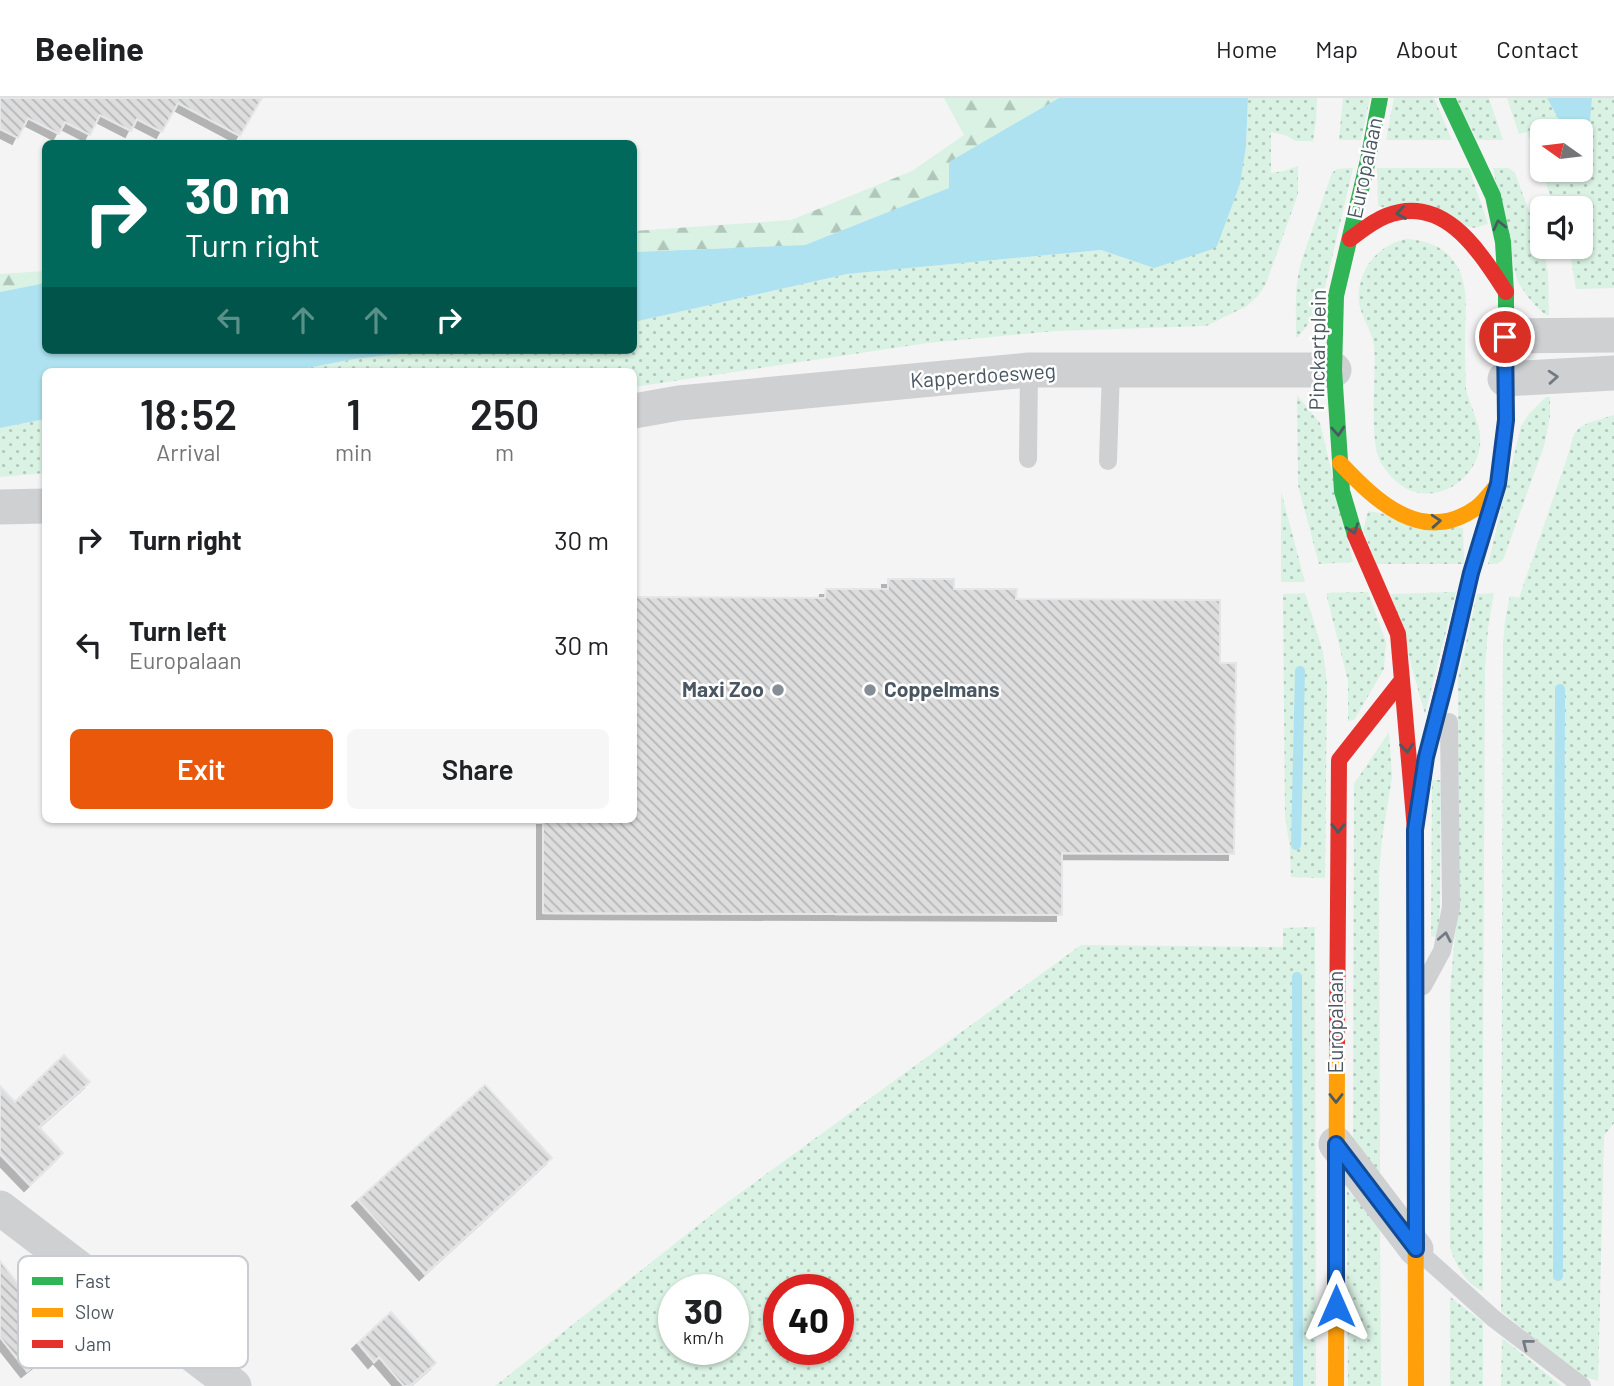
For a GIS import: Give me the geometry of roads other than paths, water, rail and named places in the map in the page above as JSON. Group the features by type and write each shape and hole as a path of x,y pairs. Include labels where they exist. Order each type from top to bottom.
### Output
{"main road":[{"name":"Europalaan","path":"1350,239 1380,98"},
{"path":"1415,830 1426,757 1471,573 1498,484 1506,420 1506,292 1503,242 1493,197 1447,98"},
{"path":"1350,239 1387,216 1412,211 1430,213 1448,221 1462,232 1483,257 1506,292"},
{"name":"Pinckartplein","path":"1340,463 1334,370 1336,296 1350,239"},
{"path":"1340,463 1373,497 1401,516 1417,521 1438,523 1457,518 1475,508 1498,484"},
{"path":"1340,463 1342,491 1352,526 1398,634 1415,830 1416,1386"},
{"name":"Europalaan","path":"1336,1386 1339,760 1402,680"}],"street":[{"path":"1505,337 1614,335"},
{"name":"Kapperdoesweg","path":"637,410 679,403 1029,370 1334,370"},
{"path":"1505,379 1614,373"},
{"path":"0,507 42,506"},
{"path":"1336,1144 1416,1249"},
{"path":"0,1208 63,1256"},
{"path":"210,1368 234,1386"}],"lane":[{"path":"1108,461 1111,369"},
{"path":"1028,459 1029,370"},
{"path":"1416,998 1442,951 1451,907 1447,676"},
{"path":"1416,1249 1493,1318 1581,1386"}],"water":[{"path":"1059,98 1248,98 1246,146 1240,184 1217,246 1210,250 1154,268 1101,250 847,274 637,321 637,252 805,245 949,188 949,162"},
{"path":"1547,98 1592,98 1590,119 1558,119"},
{"path":"42,284 42,354 399,354 308,368 42,368 42,420 0,428 0,292"}],"waterway":[{"path":"1296,845 1300,671"},
{"path":"1558,1276 1560,689"},
{"path":"1297,977 1298,1386"}],"place":[{"name":"Maxi Zoo","path":"778,690"},
{"name":"Coppelmans","path":"870,690"}]}
